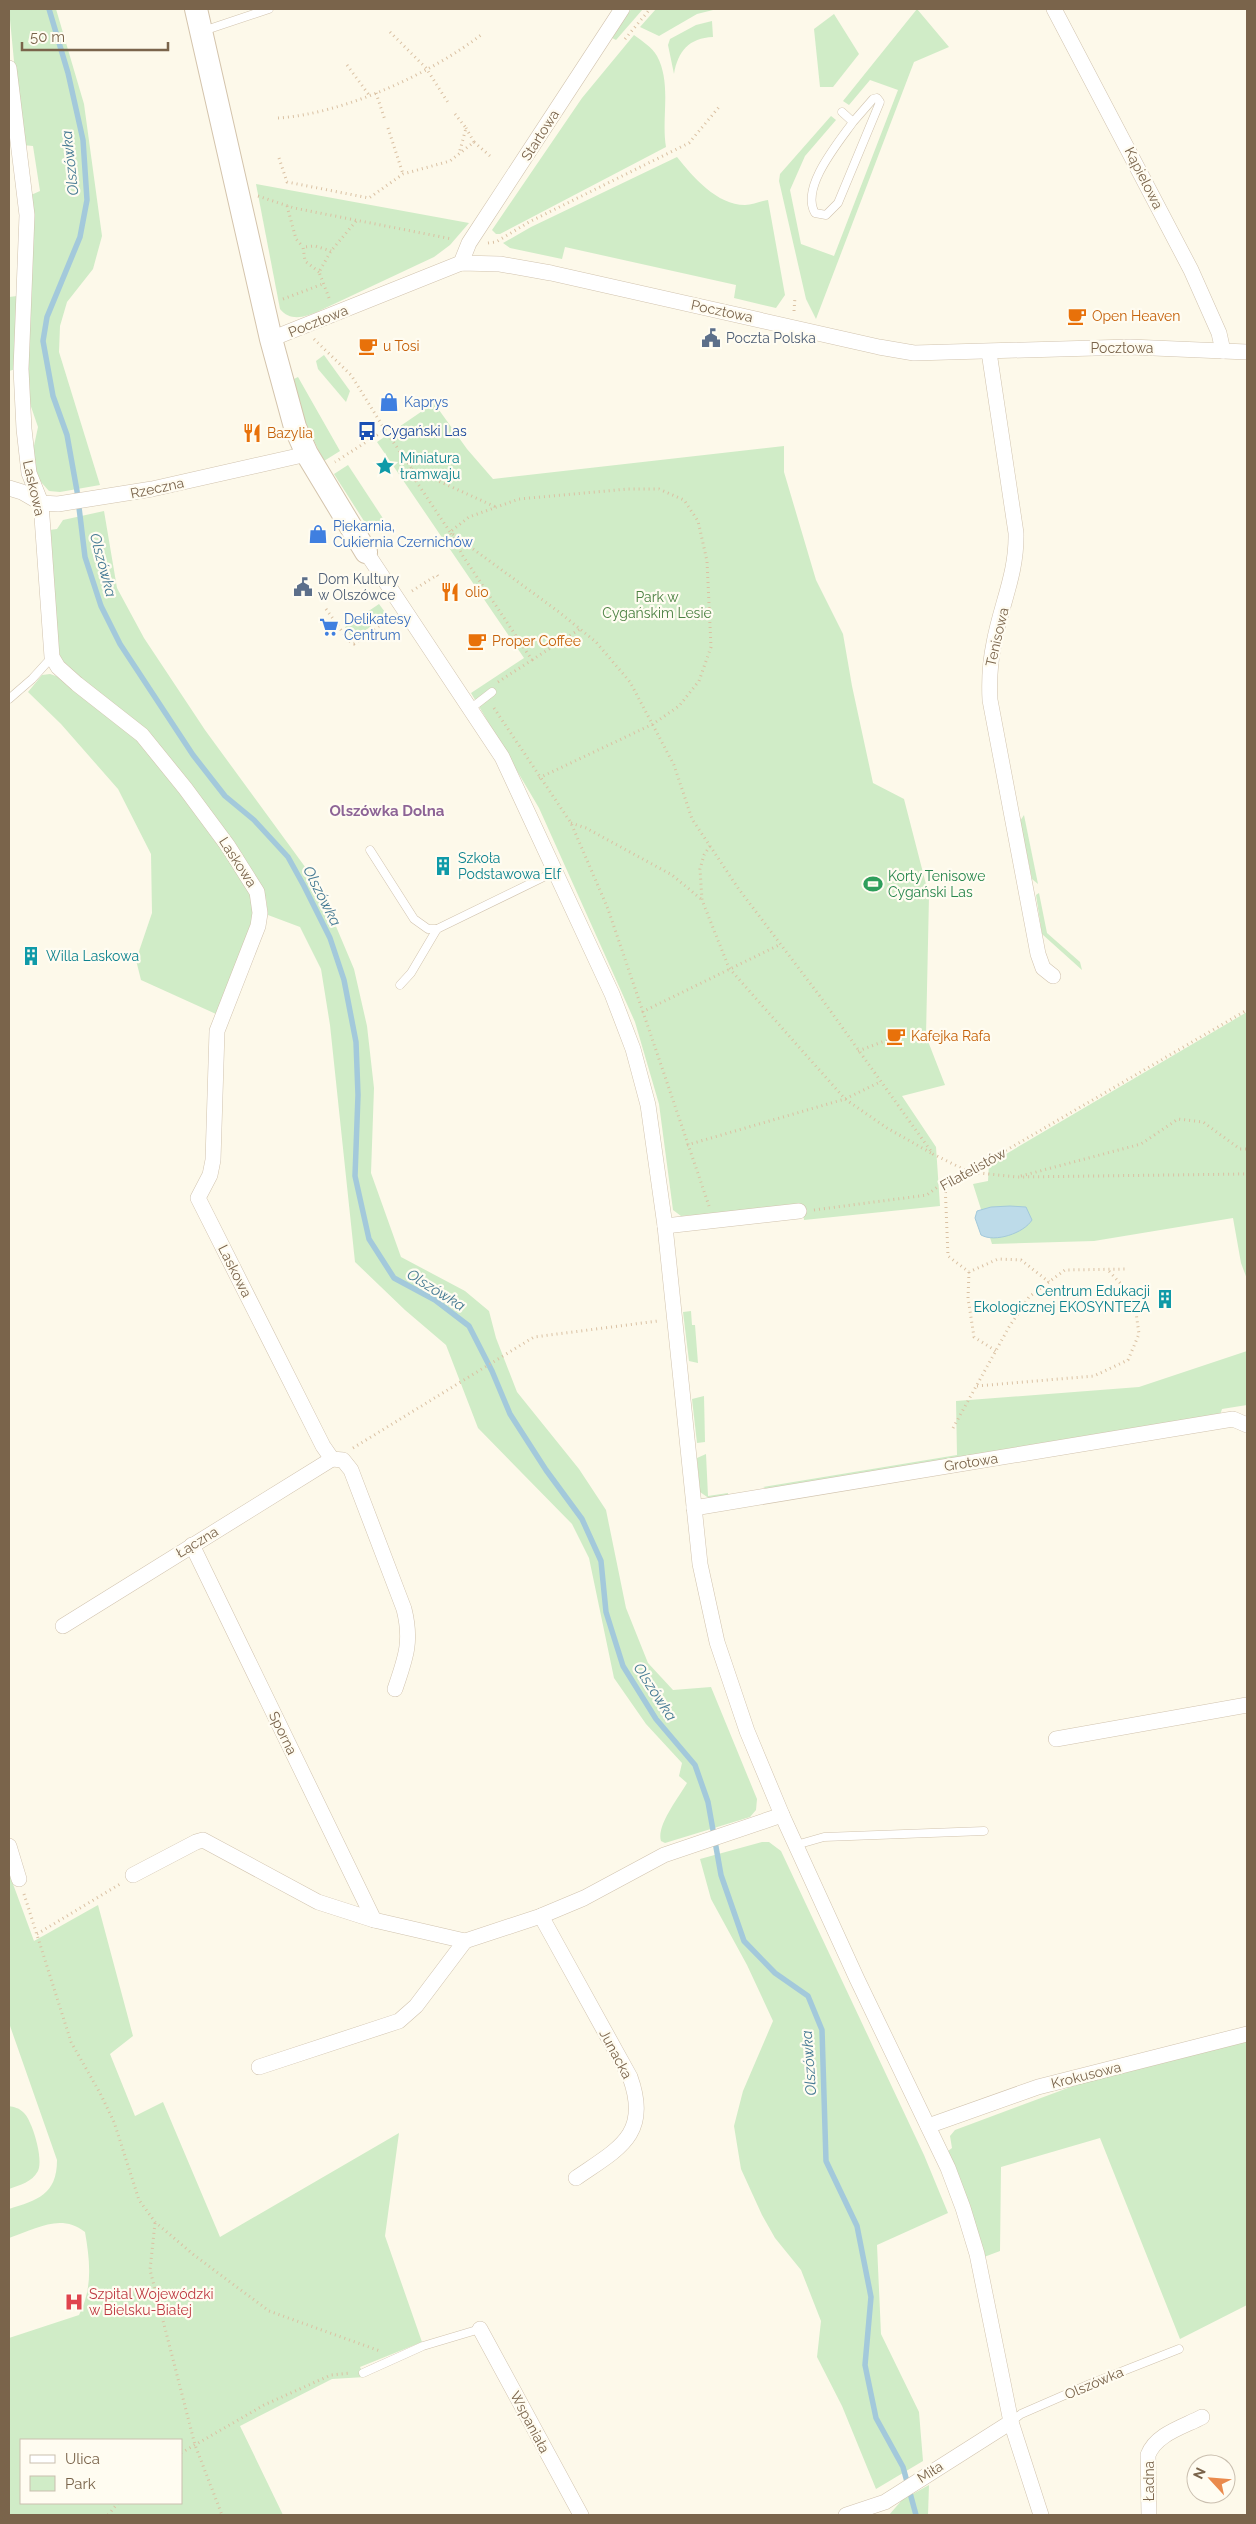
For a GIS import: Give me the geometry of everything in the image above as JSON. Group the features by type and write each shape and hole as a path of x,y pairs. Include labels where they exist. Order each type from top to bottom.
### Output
{"street":[{"path":"196,9 271,339 295,427 307,454 366,552 502,757 612,994 633,1049 648,1105 665,1226 700,1564 717,1642 746,1731 782,1815 857,1979 951,2176 977,2254 1011,2422 1041,2515"},
{"name":"Startowa","path":"461,263 469,243 622,9"},
{"name":"Kąpielowa","path":"1054,9 1191,270 1219,333 1223,351"},
{"name":"Laskowa","path":"9,68 27,215 21,369 24,429 29,473 40,503 52,657 58,667 77,684 142,735 205,815 258,892 260,913 258,926 217,1031 215,1045 216,1110 213,1160 210,1175 198,1198 323,1446 351,1470 404,1609 409,1627 410,1642 395,1689"},
{"name":"Pocztowa","path":"271,339 461,263 500,264 551,274 879,347 914,352 989,352 1130,347 1247,352"},
{"name":"Tenisowa","path":"989,352 1017,551 1014,574 994,642 989,673 990,700 1038,954 1043,968 1053,976"},
{"name":"Rzeczna","path":"13,493 40,503 58,504 107,498 307,454"},
{"path":"665,1226 799,1211"},
{"name":"Grotowa","path":"694,1508 1233,1419 1247,1425"},
{"name":"Łączna","path":"63,1626 192,1545 338,1460"},
{"name":"Sporna","path":"192,1545 374,1920"},
{"path":"1056,1739 1247,1706"},
{"path":"133,1875 203,1840 318,1902 374,1920 465,1941 541,1916 604,1888 649,1861 782,1815"},
{"path":"9,1846 19,1879"},
{"name":"Junacka","path":"541,1916 630,2078 636,2094 638,2108 632,2133 616,2150 576,2178"},
{"path":"259,2067 399,2021 416,2006 465,1941"},
{"name":"Krokusowa","path":"928,2126 972,2109 1046,2085 1247,2034"},
{"name":"Wspaniała","path":"480,2329 581,2515"},
{"name":"Ładna","path":"1149,2515 1148,2455 1151,2449 1160,2438 1202,2417"},
{"name":"Miła","path":"846,2515 877,2508 925,2475 1011,2422"}],"lane":[{"path":"201,32 270,9"},
{"path":"877,98 880,102 838,203 826,216 815,213 811,205 811,195 825,162 853,122 873,99 877,98"},
{"path":"842,112 853,122"},
{"path":"9,699 32,680 52,657"},
{"path":"469,707 492,692"},
{"path":"370,850 414,919 428,929 437,929 556,871"},
{"path":"400,985 411,973 437,929"},
{"path":"796,1845 824,1836 984,1831"},
{"path":"363,2373 422,2346 480,2329"},
{"name":"Olszówka","path":"1011,2422 1021,2414 1090,2384 1179,2349"}],"path":[{"path":"390,32 426,68 449,104"},
{"path":"278,118 319,112 376,93 426,68 481,35"},
{"path":"347,65 370,95"},
{"path":"376,93 385,120"},
{"path":"254,195 286,206 469,243 496,242 529,222 689,143 719,107"},
{"path":"455,114 474,142 490,156"},
{"path":"388,128 403,174"},
{"path":"458,154 466,128"},
{"path":"280,158 287,182 369,198 379,189 403,174 450,161 474,142"},
{"path":"286,206 296,240 303,247 305,261 319,272 332,307"},
{"path":"319,272 331,251 357,220"},
{"path":"303,247 315,246 331,251"},
{"path":"277,302 323,284"},
{"path":"793,317 795,297"},
{"path":"316,342 351,375 412,469 416,481 450,532 463,556 532,660"},
{"path":"330,465 385,430"},
{"path":"412,469 498,508"},
{"path":"450,532 469,517 519,499 628,489 659,489 684,500 698,521 706,561 711,647 699,681 679,706 653,724 539,778"},
{"path":"450,532 596,642 630,682 674,765 692,819 738,888 781,944 933,1154"},
{"path":"419,586 437,575 440,579"},
{"path":"326,609 349,642 354,644 395,615"},
{"path":"469,707 532,660 580,629"},
{"path":"571,823 586,828 672,875 702,900"},
{"path":"710,846 704,855 700,869 702,900 729,968 846,1099 887,1128 969,1172 1017,1178 1247,1174"},
{"path":"642,1012 781,944"},
{"name":"Filatelistów","path":"799,1211 927,1195 945,1181 969,1172 1247,1010"},
{"path":"858,1051 890,1038"},
{"path":"687,1145 846,1099 880,1082"},
{"path":"1017,1178 1141,1144 1178,1120 1203,1122 1240,1149 1247,1149"},
{"path":"945,1181 948,1256 969,1272"},
{"path":"969,1272 998,1259 1021,1260 1049,1282"},
{"path":"976,1386 1094,1376 1128,1360 1139,1334 1134,1298 1107,1269"},
{"path":"954,1428 996,1351 1029,1297 1065,1270 1128,1269"},
{"path":"969,1272 968,1298 974,1337 996,1351"},
{"path":"338,1460 354,1447 539,1335 663,1321"},
{"path":"37,1934 133,1875"},
{"path":"19,1879 71,2042 104,2100 114,2122 139,2200 155,2222 194,2255 269,2310 366,2347 402,2356"},
{"path":"155,2222 150,2270 195,2446 222,2515"},
{"path":"182,2452 264,2405 331,2375 363,2373"},
{"path":"108,2515 117,2504"}],"green space":[{"path":"9,9 56,9 84,104 102,236 93,269 67,302 60,326 59,352 100,485 60,492 49,491 41,482 38,483 32,455 38,427 27,395 31,195 40,191 33,146 22,145"},
{"path":"631,9 643,9 616,40 612,38"},
{"path":"656,9 717,9 697,14 659,36 640,27"},
{"path":"917,9 949,47 914,62 816,319 806,299 779,181 780,174 831,116 836,120 805,156 790,190 801,244 834,256 898,90 870,80 849,105 843,101"},
{"path":"834,14 859,54 833,87 820,87 814,29"},
{"path":"712,21 713,37 697,40 686,47 678,59 674,74 668,45 670,39 696,25"},
{"path":"634,35 647,44 657,56 661,67 665,89 666,147 500,234 496,234 492,230 582,98"},
{"path":"677,157 698,181 715,195 725,200 745,205 768,200 785,295 776,308 734,298 736,285 565,247 562,259 510,248 503,243 531,227"},
{"path":"256,184 469,223 450,245 434,257 314,313 293,317 288,316 280,309"},
{"path":"17,296 16,369 9,371 9,297"},
{"path":"324,355 350,391 346,402 318,369 316,361"},
{"path":"298,377 340,451 324,461 296,397 294,379"},
{"name":"Park w Cygańskim Lesie","path":"434,403 467,449 493,479 784,446 784,472 816,580 843,634 873,783 904,799 929,896 926,1036 945,1085 902,1096 936,1147 940,1206 804,1220 802,1204 744,1212 681,1216 673,1210 659,1104 635,1022 539,808 471,693 524,658 377,442"},
{"path":"348,465 386,523 371,532 334,474"},
{"path":"104,511 117,588 144,638 205,730 319,886 354,969 367,1026 374,1088 371,1173 401,1257 465,1291 489,1311 496,1338 517,1392 579,1469 606,1510 626,1608 648,1663 673,1690 711,1687 757,1799 756,1810 750,1817 665,1843 661,1841 660,1835 665,1820 687,1783 679,1776 682,1763 646,1724 614,1678 589,1558 572,1524 478,1428 446,1345 405,1310 355,1262 330,1025 321,969 300,927 268,915 266,898 259,882 189,786 58,655 49,530 57,529 63,520"},
{"path":"379,604 387,615 353,639 345,627"},
{"path":"50,674 62,678 139,738 222,846 253,900 252,924 216,1014 141,980 136,960 152,913 151,854 118,789 61,724 28,692 42,675"},
{"path":"1024,815 1038,884 1032,879 1020,821"},
{"path":"1039,893 1047,933 1080,962 1082,970 1042,934 1036,895"},
{"path":"1247,1012 1247,1279 1241,1263 1233,1218 1094,1241 992,1244 973,1184 988,1181 989,1164"},
{"path":"691,1311 692,1325 695,1325 698,1363 689,1361 683,1312"},
{"path":"1247,1351 1247,1405 1222,1409 1220,1415 772,1491 763,1487 957,1455 956,1401 1139,1387"},
{"path":"704,1396 705,1442 697,1443 692,1399"},
{"path":"706,1454 708,1496 728,1493 728,1497 710,1499 700,1492 697,1458"},
{"path":"762,1842 769,1842 781,1851 924,2155 948,2213 877,2245 881,2334 919,2412 923,2461 876,2489 842,2406 817,2357 821,2321 801,2270 775,2238 741,2169 734,2126 743,2091 773,2021 747,1965 711,1899 700,1859"},
{"path":"9,1873 34,1941 98,1905 133,2036 110,2054 135,2116 163,2102 220,2237 399,2133 385,2236 422,2342 360,2367 365,2377 332,2379 240,2426 283,2515 9,2515 9,2338 79,2315 87,2295 89,2274 85,2232 76,2226 57,2223 48,2224 9,2238 9,2209 36,2199 49,2189 56,2172 57,2160 9,2023"},
{"path":"1247,2040 1247,2305 1180,2339 1100,2138 1001,2167 1000,2251 984,2257 948,2151 952,2148 950,2136 955,2130 1084,2082"},
{"path":"9,2106 23,2112 30,2123 38,2149 39,2166 38,2171 32,2178 9,2189"},
{"path":"929,2485 928,2515 889,2515 902,2500"}],"water":[{"path":"991,1207 1026,1207 1032,1220 1028,1225 1016,1233 1001,1237 994,1238 981,1235 975,1218 977,1211"}],"waterway":[{"name":"Olszówka","path":"49,9 68,73 83,140 87,200 80,237 47,317 43,341 53,396 67,435 77,491 85,557 101,606 120,644 193,755 225,796 254,820 288,857 304,886 330,938 344,980 356,1042 358,1095 355,1176 369,1239 394,1278 435,1300 469,1326 492,1371 510,1414 546,1470 582,1519 601,1561 606,1612 623,1666 656,1719 695,1765 708,1802 721,1875 744,1941 775,1973 808,1996 822,2030 826,2161 857,2226 871,2297 865,2365 876,2418 903,2467 916,2515"}],"place":[{"name":"Open Heaven","path":"1077,316"},
{"name":"Poczta Polska","path":"711,338"},
{"name":"u Tosi","path":"368,346"},
{"name":"Kaprys","path":"389,402"},
{"name":"Cygański Las","path":"367,431"},
{"name":"Bazylia","path":"252,433"},
{"name":"Miniatura tramwaju","path":"385,466"},
{"name":"Piekarnia, Cukiernia Czernichów","path":"318,534"},
{"name":"Dom Kultury w Olszówce","path":"303,587"},
{"name":"olio","path":"450,592"},
{"name":"Delikatesy Centrum","path":"329,627"},
{"name":"Proper Coffee","path":"477,641"},
{"name":"Szkoła Podstawowa Elf","path":"443,866"},
{"name":"Korty Tenisowe Cygański Las","path":"873,884"},
{"name":"Willa Laskowa","path":"31,956"},
{"name":"Kafejka Rafa","path":"896,1036"},
{"name":"Centrum Edukacji Ekologicznej EKOSYNTEZA","path":"1165,1299"},
{"name":"Szpital Wojewódzki w Bielsku-Białej","path":"74,2302"}],"district":[{"name":"Olszówka Dolna","path":"387,811"}]}
